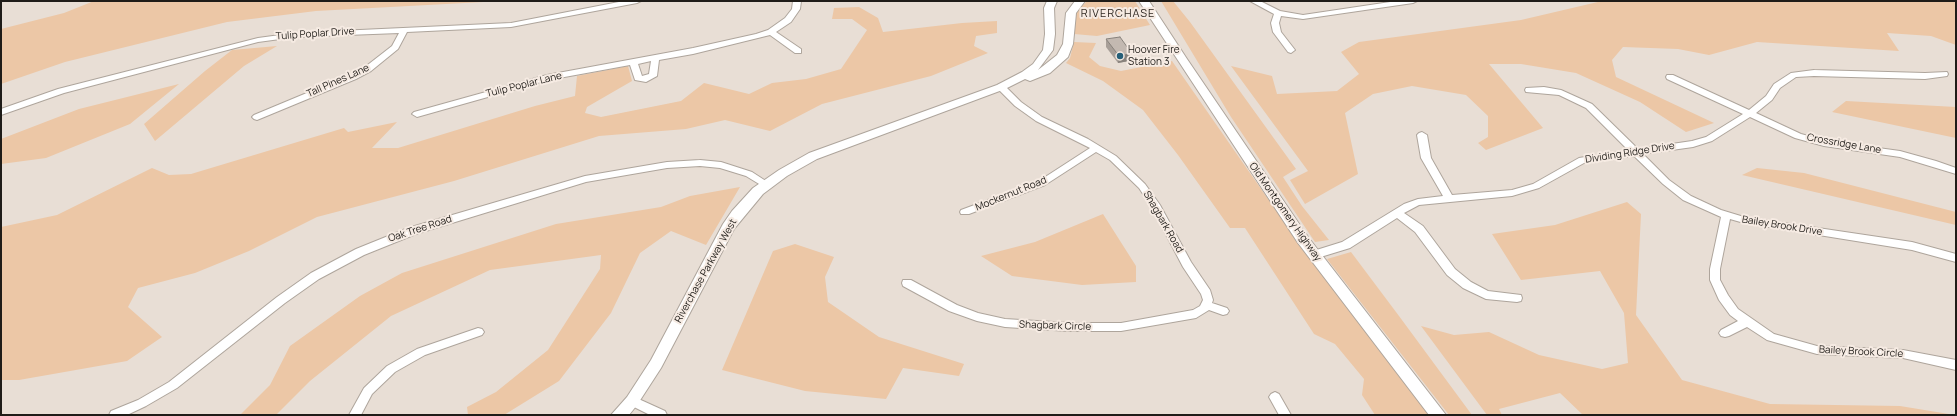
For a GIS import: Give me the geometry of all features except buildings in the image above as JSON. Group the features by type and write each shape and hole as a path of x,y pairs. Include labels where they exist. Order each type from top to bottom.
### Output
{"street":[{"name":"Tulip Poplar Drive","path":"1,112 61,91 243,43 288,36 405,29 510,25 637,1"},
{"name":"Tulip Poplar Lane","path":"417,114 547,78 748,39 771,32 792,16 796,9 797,1"},
{"name":"Riverchase Parkway West","path":"1001,87 1037,66 1047,54 1050,39 1049,8 1052,1"},
{"name":"Riverchase Parkway West","path":"619,415 632,401 656,364 728,228 746,203 783,173 813,156 1001,87 1040,75 1058,61 1067,47 1071,13 1080,1"},
{"name":"Old Montgomery Highway","path":"1144,1 1185,66 1314,255 1438,415"},
{"path":"1254,1 1278,13 1310,16 1413,1"},
{"path":"1278,13 1275,23 1277,32 1291,50"},
{"name":"Tall Pines Lane","path":"257,117 354,77 368,69 395,47 405,29"},
{"path":"771,32 798,51"},
{"path":"633,62 638,78 646,79 653,76 655,58"},
{"name":"Dividing Ridge Drive","path":"1314,255 1346,245 1396,213 1418,202 1449,198 1500,195 1521,191 1536,186 1582,160 1701,142 1716,135 1764,104 1777,86 1794,74 1814,73 1925,76 1944,74"},
{"name":"Crossridge Lane","path":"1670,77 1789,133 1816,141 1900,154 1956,171"},
{"name":"Shagbark Road","path":"1001,87 1022,107 1039,119 1096,148 1118,163 1142,186 1151,198 1206,293 1208,300 1207,305"},
{"name":"Bailey Brook Drive","path":"1529,90 1552,90 1580,101 1596,112 1656,173 1681,194 1726,215 1744,220 1912,246 1956,258"},
{"path":"1422,135 1426,158 1449,198"},
{"name":"Mockernut Road","path":"965,212 1042,183 1096,148"},
{"name":"Oak Tree Road","path":"115,415 147,400 173,385 281,300 315,276 360,252 412,231 579,181 667,165 700,163 721,165 749,174 767,185"},
{"path":"1396,213 1419,230 1447,267 1466,285 1486,295 1517,298"},
{"name":"Bailey Brook Circle","path":"1726,215 1715,269 1715,280 1723,297 1734,312 1746,322 1771,337 1808,348 1903,354 1956,365"},
{"name":"Shagbark Circle","path":"907,283 953,308 977,318 1005,324 1029,326 1131,327 1196,314 1201,312 1207,305"},
{"path":"1207,305 1223,311"},
{"path":"1725,332 1746,322"},
{"path":"355,415 368,391 391,369 421,352 478,332"},
{"path":"1275,397 1285,415"},
{"path":"632,401 661,415"}],"shaded area":[{"path":"94,1 502,1 316,11 227,22 65,62 1,84 1,29 64,13"},
{"path":"1087,1 1135,1 1150,25 1097,36 1074,34 1076,12"},
{"path":"1161,1 1173,1 1190,22 1296,169 1283,177 1302,206 1329,240 1315,242 1231,117"},
{"path":"1602,1 1956,1 1956,45 1931,36 1887,33 1899,51 1757,42 1709,55 1678,49 1623,47 1612,60 1616,77 1714,123 1686,132 1640,102 1576,73 1521,64 1489,64 1543,128 1486,150 1478,143 1488,137 1488,116 1466,95 1412,86 1373,94 1345,113 1358,174 1305,204 1290,180 1308,171 1231,66 1272,76 1277,94 1337,91 1359,74 1341,52 1359,42 1521,20"},
{"path":"859,7 878,18 883,32 962,23 997,21 997,33 976,36 974,46 988,53 931,76 822,104 770,131 725,120 686,129 599,136 454,181 317,217 249,251 195,273 138,288 128,307 162,337 127,361 19,380 1,380 1,227 57,215 152,168 169,175 191,174 344,128 348,132 397,122 372,148 398,148 535,106 575,96 577,76 628,66 632,81 587,107 585,113 601,117 681,101 704,83 749,94 772,83 806,79 841,69 867,30 852,19 832,19 834,8"},
{"path":"1074,42 1096,43 1089,57 1100,66 1121,71 1172,61 1298,242 1431,415 1375,415 1362,395 1364,379 1335,344 1314,334 1245,228 1230,228 1178,155 1143,110 1103,81 1066,63 1070,58"},
{"path":"277,46 244,66 155,141 144,124 205,71 232,50"},
{"path":"179,84 130,124 46,158 1,164 1,139 79,109"},
{"path":"1846,101 1956,107 1956,138 1832,112"},
{"path":"1757,168 1804,173 1956,212 1956,225 1742,175"},
{"path":"740,187 706,245 671,231 640,253 611,313 559,381 504,415 468,415 467,407 496,392 548,350 600,269 601,255 490,270 391,316 310,381 276,415 240,415 270,385 290,346 360,296 402,273 556,224 661,207 690,196"},
{"path":"1627,202 1641,214 1636,315 1682,380 1770,404 1900,406 1955,415 1583,415 1560,393 1499,409 1502,415 1487,415 1421,326 1454,335 1489,332 1539,355 1602,369 1628,363 1624,313 1600,271 1521,280 1492,234 1555,225"},
{"path":"1103,214 1136,266 1136,282 1082,285 1012,276 981,256 1035,242"},
{"path":"795,244 834,257 825,277 828,302 879,337 964,364 959,376 903,368 886,399 805,391 722,370 773,251"},
{"path":"1351,252 1472,415 1449,415 1327,259"}],"place":[{"name":"Hoover Fire Station 3","path":"1120,56"}],"district":[{"name":"RIVERCHASE","path":"1118,14"}]}
